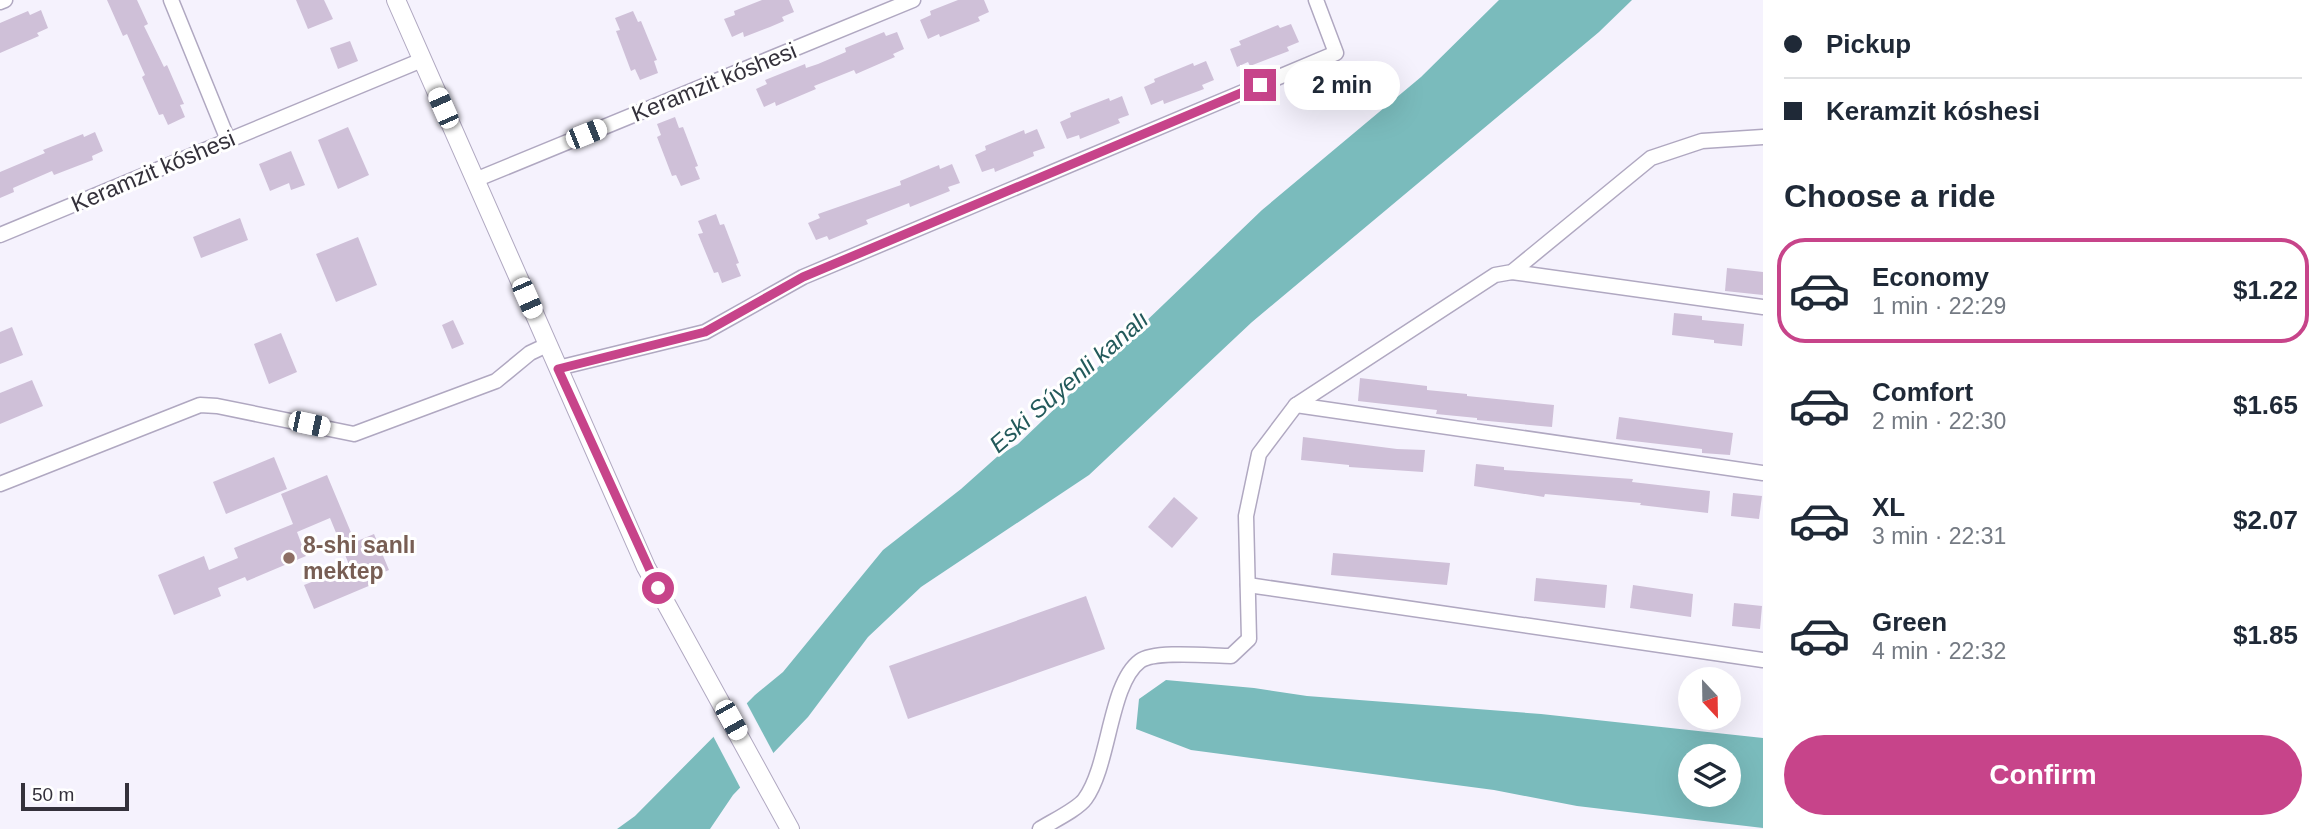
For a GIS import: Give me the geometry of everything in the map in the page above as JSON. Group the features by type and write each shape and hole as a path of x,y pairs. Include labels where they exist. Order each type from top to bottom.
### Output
{"street":[{"path":"171,0 228,140"},
{"path":"396,0 646,567 790,829"},
{"name":"Keramzit kóshesi","path":"475,180 913,0"},
{"path":"558,369 705,332 803,277 1336,53 1316,0"},
{"name":"Keramzit kóshesi","path":"0,235 422,60"},
{"path":"1512,272 1651,158 1702,141 1763,137"},
{"path":"1040,829 1084,801 1105,750 1124,678 1142,659 1163,656 1231,656 1249,639 1246,516 1259,454 1296,405 1495,275 1512,272 1763,307"},
{"path":"0,484 200,405 217,405 355,434 496,381 530,353 547,345"},
{"path":"1296,405 1763,473"},
{"path":"1248,585 1763,660"}],"water":[{"path":"1499,0 1632,0 1599,32 1252,322 1089,475 921,587 868,637 808,717 733,795 710,829 617,829 635,816 755,695 783,672 883,550 961,489 998,456 1018,444 1262,210 1421,77"},
{"path":"1166,680 1307,696 1541,714 1763,738 1763,828 1577,806 1494,790 1191,750 1136,729 1139,699"}],"pier":[{"path":"745,700 775,756 742,791 712,734"}],"building":[{"path":"107,0 137,0 148,24 144,26 164,67 167,65 184,104 180,105 185,117 168,125 163,114 159,115 127,34 123,36"},
{"path":"296,0 324,0 333,19 308,29"},
{"path":"762,0 789,0 794,12 782,17 784,21 770,27 744,37 743,32 732,37 724,19 735,15 734,11"},
{"path":"958,0 984,0 989,12 978,17 980,21 928,39 920,20 931,15 930,11"},
{"path":"41,10 48,28 37,33 39,36 0,53 0,23 28,11 30,15"},
{"path":"633,11 638,22 641,21 657,60 654,61 658,73 640,80 635,69 631,71 616,31 620,30 615,18"},
{"path":"1291,24 1299,42 1287,47 1289,51 1250,66 1248,62 1237,67 1230,49 1241,45 1239,41 1278,25 1280,28"},
{"path":"884,32 886,36 897,32 904,49 893,54 895,57 856,74 854,70 814,86 816,89 776,106 775,102 764,107 756,89 767,84 765,80 805,64 806,68 818,64 846,52 845,48"},
{"path":"350,41 358,61 338,69 330,48"},
{"path":"1206,61 1214,80 1202,85 1204,89 1164,104 1163,100 1151,105 1144,87 1155,82 1154,79 1193,63 1194,66"},
{"path":"1122,96 1129,115 1118,119 1120,123 1080,139 1079,135 1067,139 1060,122 1071,117 1070,113 1109,98 1110,101"},
{"path":"675,117 679,128 683,127 698,166 695,167 700,179 681,186 676,175 672,176 657,137 661,135 657,124"},
{"path":"348,127 369,175 338,189 318,140"},
{"path":"1037,129 1045,148 1033,152 1034,156 995,172 994,168 982,172 975,155 986,150 985,146 1024,130 1025,134"},
{"path":"95,132 103,151 92,156 93,160 54,175 52,171 13,188 14,192 0,198 0,172 45,153 43,150"},
{"path":"291,151 305,185 291,190 289,183 270,191 259,164"},
{"path":"952,164 960,183 948,187 950,191 866,220 868,224 829,240 827,236 816,240 808,223 820,218 818,214 901,185 900,181 939,165 940,169"},
{"path":"716,214 720,225 724,224 739,263 736,264 741,276 722,283 718,272 714,273 698,234 703,233 698,221"},
{"path":"240,218 248,240 201,258 193,237"},
{"path":"358,237 377,285 336,302 316,254"},
{"path":"1727,268 1763,272 1763,295 1725,291"},
{"path":"1674,313 1702,316 1702,320 1744,324 1742,346 1672,335"},
{"path":"453,320 464,344 452,349 442,325"},
{"path":"12,327 23,355 0,364 0,332"},
{"path":"281,333 297,372 269,384 254,344"},
{"path":"1360,378 1427,386 1427,390 1467,396 1554,405 1552,427 1477,420 1436,414 1437,410 1358,401"},
{"path":"32,380 43,406 0,424 0,393"},
{"path":"1619,417 1733,433 1730,455 1616,439"},
{"path":"1303,437 1425,450 1423,472 1349,467 1301,460"},
{"path":"274,457 287,489 226,514 213,482"},
{"path":"1476,464 1504,467 1504,470 1633,479 1632,482 1710,491 1708,513 1640,505 1641,503 1545,494 1544,497 1474,486"},
{"path":"327,475 355,542 374,534 389,570 368,579 371,585 314,609 304,585 350,567 330,518 297,532 306,556 247,581 245,577 218,588 221,596 174,615 158,575 204,556 209,570 238,558 234,548 293,524 281,494"},
{"path":"1733,493 1762,496 1759,519 1731,516"},
{"path":"1174,497 1198,518 1172,548 1148,527"},
{"path":"1333,553 1450,563 1447,585 1331,575"},
{"path":"1536,578 1607,585 1605,608 1534,601"},
{"path":"1633,585 1693,594 1691,617 1630,608"},
{"path":"1086,596 1105,649 908,719 889,666"},
{"path":"1734,603 1762,606 1760,629 1732,626"}],"place":[{"name":"8-shi sanlı mektep","path":"289,558"}],"route":[{"path":"658,588 646,567 558,369 705,332 803,277 1260,85"}],"water label":[{"name":"Eski Súyenli kanalı","path":"1069,382"}]}
